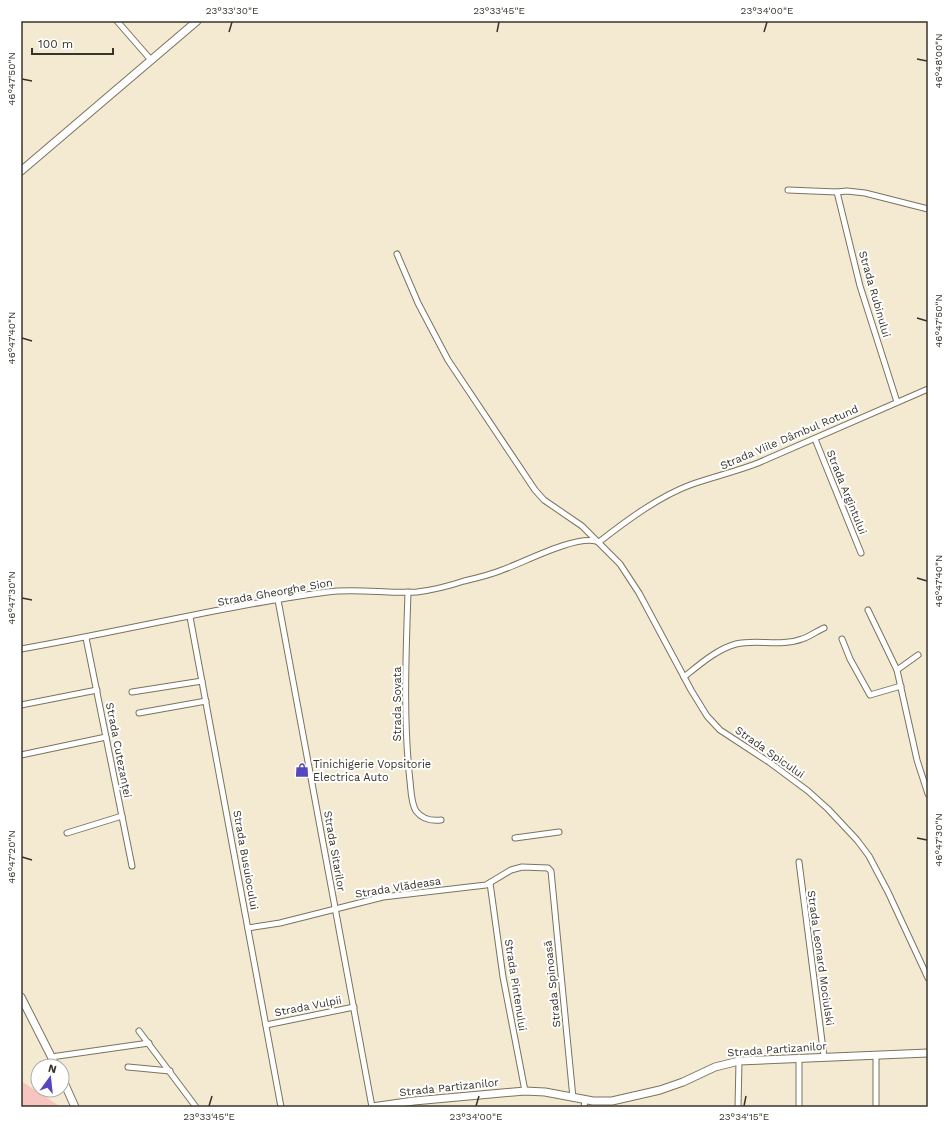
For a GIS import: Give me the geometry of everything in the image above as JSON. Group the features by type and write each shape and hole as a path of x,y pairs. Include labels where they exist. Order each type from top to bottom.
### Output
{"street":[{"path":"117,21 151,60"},
{"path":"21,171 197,21"},
{"path":"788,190 847,191 865,193 928,209"},
{"name":"Strada Rubinului","path":"837,192 860,286 897,402"},
{"name":"Strada Spicului","path":"397,254 418,303 448,360 535,490 544,500 576,521 599,542 628,575 707,716 720,730 764,759 808,791 828,809 857,840 869,856 885,886 928,978"},
{"name":"Strada Viile Dâmbul Rotund","path":"599,542 615,529 673,493 696,483 730,474 928,390"},
{"name":"Strada Argintului","path":"815,439 861,553"},
{"name":"Strada Gheorghe Sion","path":"21,649 86,638 278,600 329,592 367,590 408,592 433,590 501,571 562,546 584,541 599,542"},
{"name":"Strada Sovata","path":"408,592 406,723 412,798 416,811 421,816 428,819 441,820"},
{"name":"Strada Sitarilor","path":"278,600 372,1107"},
{"path":"868,610 897,670 917,760 928,794"},
{"name":"Strada Busuiocului","path":"190,617 281,1107"},
{"path":"684,677 731,645 790,642 802,639 824,628"},
{"name":"Strada Cutezanței","path":"86,638 132,866"},
{"path":"842,638 850,659 870,695 901,686"},
{"path":"897,670 918,655"},
{"path":"132,692 202,681"},
{"path":"21,705 97,690"},
{"path":"139,713 206,701"},
{"path":"21,755 106,737"},
{"path":"67,833 122,816"},
{"path":"515,838 559,832"},
{"name":"Strada Leonard Mociulski","path":"799,862 824,1057"},
{"name":"Strada Vlădeasa","path":"248,928 280,922 383,897 477,886 490,883 516,868 528,866 550,868"},
{"name":"Strada Spinoasă","path":"550,868 573,1098"},
{"name":"Strada Pintenului","path":"490,883 503,976 525,1091"},
{"path":"22,1000 51,1057 149,1042"},
{"name":"Strada Vulpii","path":"266,1025 354,1007"},
{"path":"139,1031 149,1042 196,1107"},
{"name":"Strada Partizanilor","path":"372,1107 525,1091 545,1092 573,1098 585,1103 612,1100 660,1090 683,1082 715,1067 739,1061 800,1057 928,1053"},
{"path":"876,1055 876,1107"},
{"path":"799,1107 800,1057"},
{"path":"738,1107 739,1061"},
{"path":"128,1067 170,1071"},
{"path":"70,1096 75,1107"}],"shaded area":[{"path":"21,1081 30,1087 30,1098 47,1098 61,1107 21,1107"}],"place":[{"name":"Tinichigerie Vopsitorie Electrica Auto","path":"302,770"}]}
